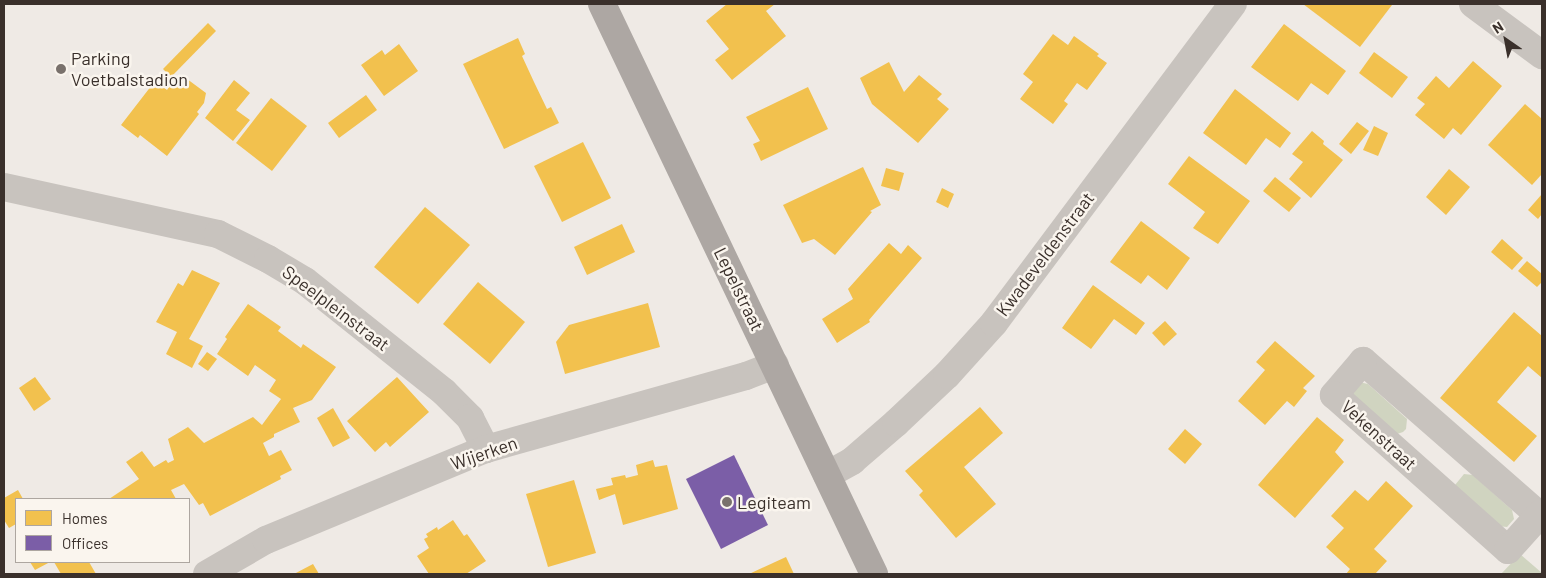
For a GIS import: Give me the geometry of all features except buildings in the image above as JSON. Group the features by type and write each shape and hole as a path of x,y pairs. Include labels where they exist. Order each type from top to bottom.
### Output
{"main road":[{"name":"Lepelstraat","path":"602,4 874,574"}],"street":[{"name":"Kwadeveldenstraat","path":"827,475 852,461 896,423 947,375 994,323 1233,4"},
{"path":"1473,4 1542,55"},
{"name":"Speelpleinstraat","path":"4,187 218,234 268,259 305,281 444,392 470,418 486,449"},
{"name":"Vekenstraat","path":"1363,362 1541,514 1508,550 1334,395 1363,362"},
{"name":"Wijerken","path":"207,574 266,540 486,449 746,376 775,365"}],"green space":[{"path":"1359,382 1368,384 1407,419 1406,429 1403,432 1394,435 1353,400 1353,387"},
{"path":"1464,474 1473,475 1512,510 1514,519 1507,527 1498,526 1455,485"},
{"path":"1520,554 1542,573 1542,574 1501,574"}],"place":[{"name":"Parking Voetbalstadion","path":"61,69"},
{"name":"Legiteam","path":"727,502"}]}
